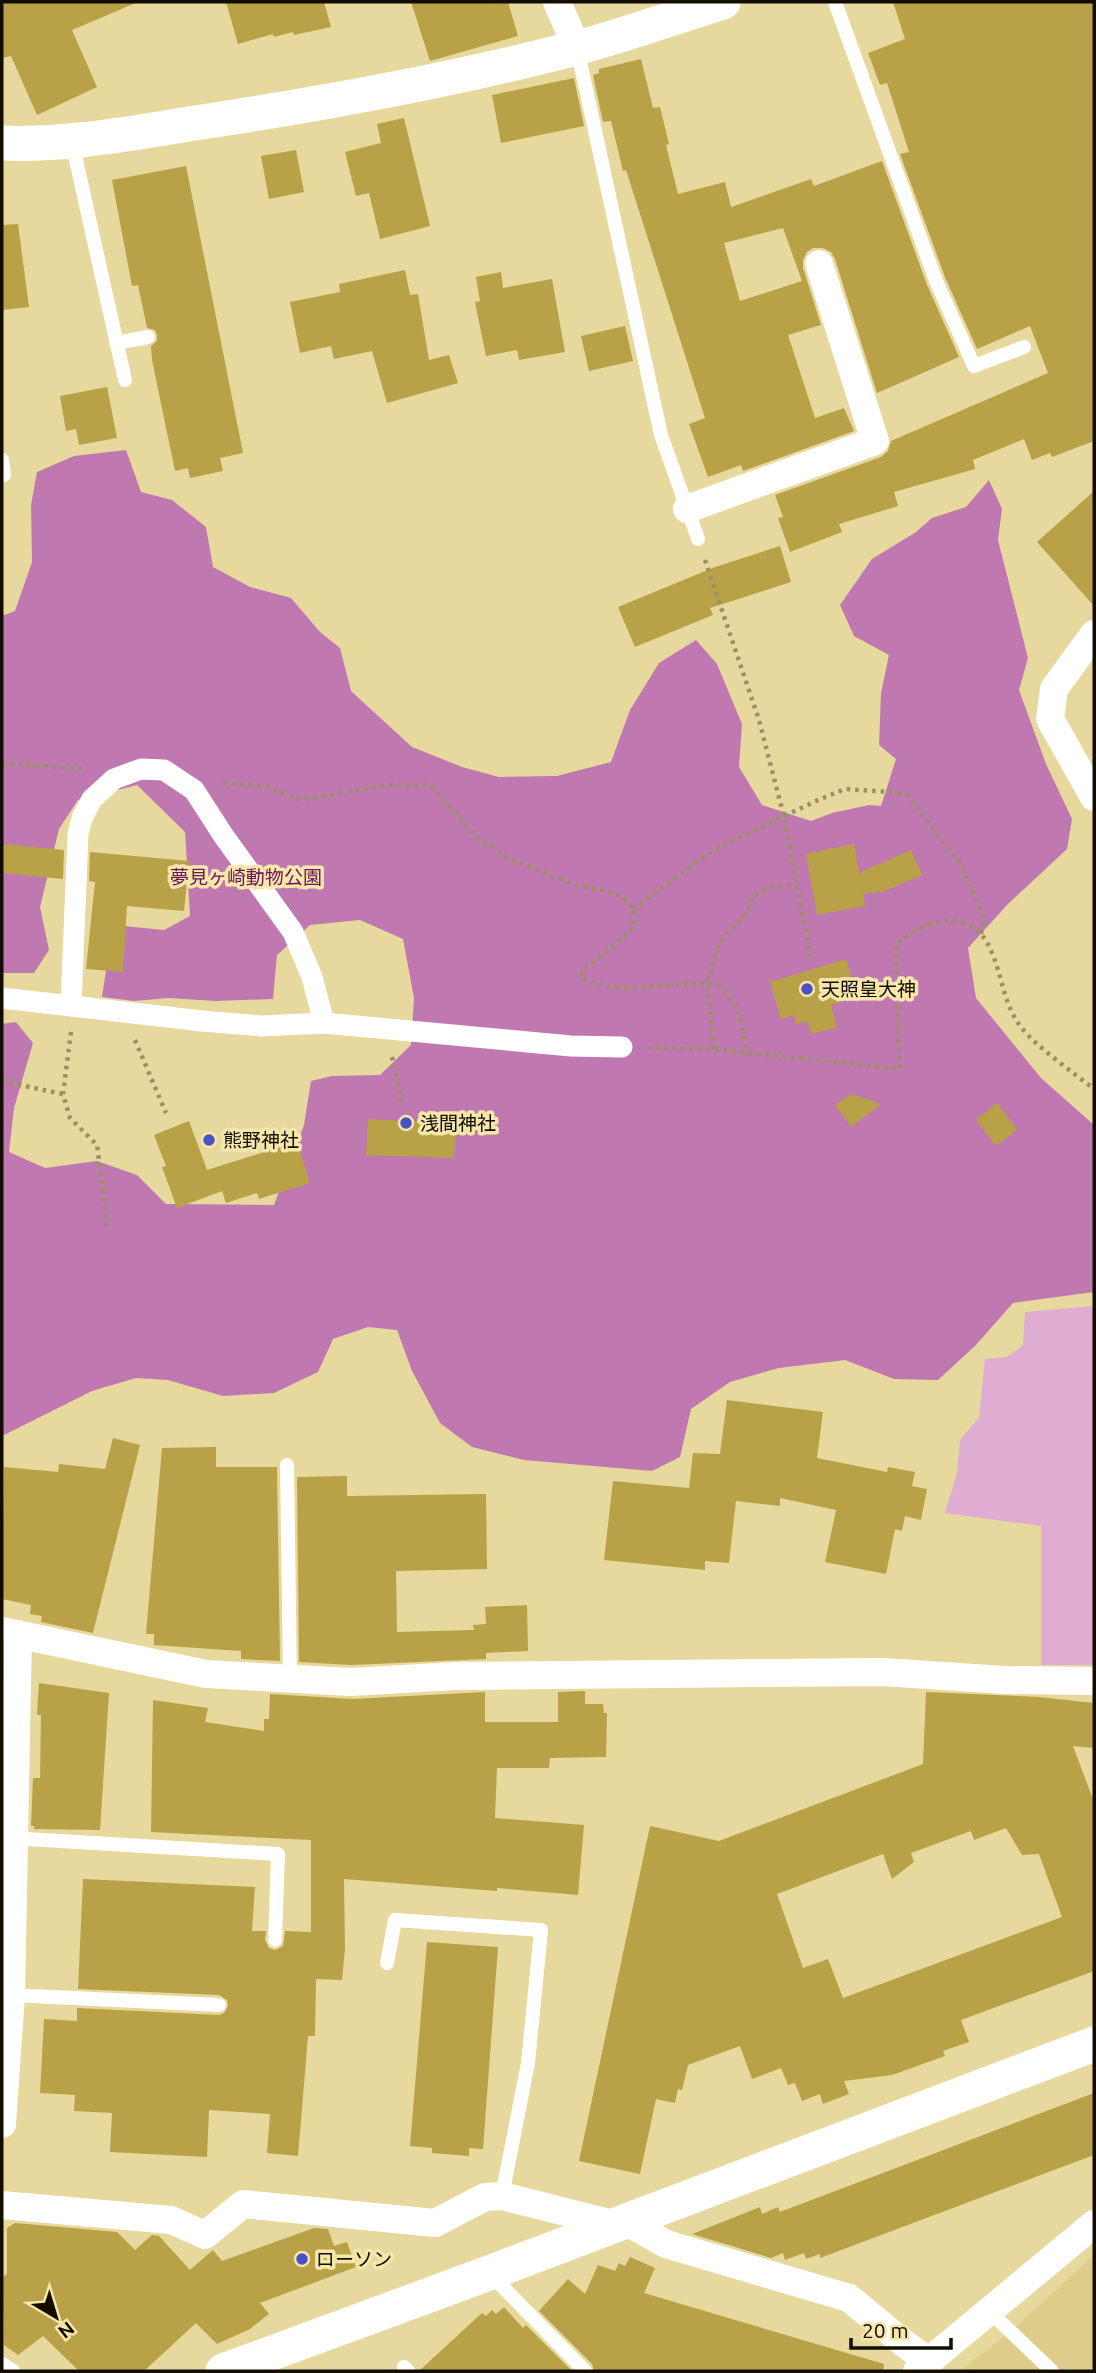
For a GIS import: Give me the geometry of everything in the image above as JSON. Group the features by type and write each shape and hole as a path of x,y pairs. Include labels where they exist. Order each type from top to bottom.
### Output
{"street":[{"path":"557,2 577,48"},
{"path":"2,143 72,142 284,110 391,90 577,48 723,2"},
{"path":"688,509 875,441 819,264"},
{"path":"1094,634 1054,689 1050,719 1094,797"},
{"path":"73,1007 78,834 82,818 92,799 114,779 141,769 164,771 194,790 293,932 312,977 324,1023"},
{"path":"2,998 262,1026 324,1023 570,1045 622,1047"},
{"path":"2,2124 11,1995 8,1838 10,1633 206,1674 351,1682 455,1676 882,1672 1005,1680 1094,1681"},
{"path":"223,2371 1094,2044"},
{"path":"2,2205 172,2220 205,2235 243,2204 435,2223 485,2197 502,2196 622,2223 666,2244 849,2298 906,2345 923,2366 1094,2224"}],"lane":[{"path":"835,2 936,281 974,366 1024,347"},
{"path":"577,48 661,435 698,540"},
{"path":"72,142 125,380"},
{"path":"116,343 148,337"},
{"path":"287,1465 290,1679"},
{"path":"8,1838 278,1854 275,1940"},
{"path":"387,1963 395,1920 541,1930 528,2063 502,2196"},
{"path":"11,1995 219,2005"},
{"path":"489,2273 585,2371"},
{"path":"989,2311 1052,2371"},
{"path":"2,2364 13,2371"}],"path":[{"path":"698,540 759,720 784,817 810,957"},
{"path":"2,763 106,770 114,779"},
{"path":"194,790 212,783 262,786 301,800 390,785 430,785 477,838 509,859 578,886 608,891 624,898 633,909 635,925 613,947 583,969 580,977 592,984 625,988 706,983 720,986 737,1009 747,1054"},
{"path":"633,909 715,849 845,789 906,793 961,865 984,918 981,935"},
{"path":"714,1049 706,983 719,943 748,912 752,897 769,887 796,885"},
{"path":"622,1047 714,1049 900,1069 896,944 912,931 951,918 966,922 981,935 992,951 1004,997 1022,1028 1094,1089"},
{"path":"73,1007 63,1094 70,1118 97,1145 108,1229"},
{"path":"123,1013 166,1113"},
{"path":"387,1030 401,1101"},
{"path":"2,1079 63,1094"}],"shaded area":[{"path":"1094,1306 1094,1665 1041,1665 1041,1526 945,1513 957,1473 960,1440 979,1417 985,1359 1007,1357 1023,1345 1025,1312"},
{"path":"1094,2255 1094,2371 960,2371 1011,2331"}],"green space":[{"name":"夢見ヶ崎動物公園","path":"126,450 141,492 172,500 206,527 213,567 250,587 291,598 320,632 340,648 351,691 412,747 462,767 499,777 557,776 611,762 630,710 659,663 696,640 717,664 742,724 739,767 762,805 811,821 832,813 869,805 881,806 896,759 879,745 881,693 889,655 854,636 840,605 872,559 916,532 932,518 966,507 989,480 1002,509 998,540 1028,658 1019,690 1046,764 1072,819 1067,849 1007,905 968,948 976,998 1041,1078 1094,1125 1094,1292 1013,1303 976,1345 938,1380 894,1379 845,1360 779,1368 730,1382 691,1409 680,1457 652,1471 524,1460 472,1447 440,1423 412,1371 397,1330 368,1327 333,1339 318,1372 274,1393 223,1396 168,1380 136,1378 92,1391 2,1436 2,1024 16,1022 33,1043 14,1108 9,1152 45,1168 97,1161 137,1175 166,1204 274,1205 304,1125 311,1081 332,1076 380,1075 411,1045 414,998 403,939 360,920 310,925 277,955 273,999 216,1001 168,998 134,1001 102,997 113,925 164,930 190,916 185,832 137,785 78,800 59,829 40,907 49,950 34,973 2,973 2,616 15,611 32,562 31,505 37,472 74,456"}],"building":[{"path":"2,2 138,2 72,30 97,87 37,115 11,56 2,58"},
{"path":"226,2 324,2 331,27 294,35 293,32 274,37 273,34 238,44"},
{"path":"411,2 508,2 518,36 430,61"},
{"path":"893,2 1094,2 1094,441 1052,457 1050,453 1032,460 1024,439 973,460 975,469 894,492 898,506 839,524 842,532 790,552 778,518 783,517 775,495 881,457 888,451 891,441 1048,373 1030,326 977,349 945,277 900,154 909,152 887,83 880,85 868,53 905,39"},
{"path":"641,59 653,108 660,107 678,194 725,182 731,207 811,179 814,186 882,161 927,285 959,357 877,393 835,259 831,252 823,248 813,248 803,260 803,268 821,325 788,335 815,418 844,408 854,431 743,471 741,465 708,477 689,424 705,418 626,170 623,171 611,121 603,122 593,75 599,73 599,69","holes":["783,228 802,281 740,301 724,243"]},
{"path":"574,78 584,126 501,143 492,95"},
{"path":"404,118 430,226 380,239 369,193 356,196 345,152 381,143 377,124"},
{"path":"296,150 304,192 269,199 261,156"},
{"path":"186,166 243,453 220,458 223,471 190,478 188,468 175,471 152,360 151,346 157,341 157,335 155,330 147,328 138,285 132,286 112,180"},
{"path":"18,224 29,307 2,310 2,225"},
{"path":"405,270 410,295 418,294 429,360 449,355 458,383 387,403 372,351 334,359 331,346 300,353 290,302 340,292 339,284"},
{"path":"501,272 503,288 552,279 565,352 519,360 517,350 486,356 475,302 480,301 476,277"},
{"path":"625,326 633,361 589,371 581,336"},
{"path":"107,387 117,438 79,445 76,429 66,431 60,396"},
{"path":"1094,491 1094,606 1037,542"},
{"path":"780,546 791,582 710,608 713,615 635,647 618,607 715,567"},
{"path":"2,844 64,850 63,879 2,873"},
{"path":"854,844 859,873 911,850 922,875 885,891 863,894 865,906 817,915 806,854"},
{"path":"90,852 189,861 184,911 127,906 123,972 86,969 95,882 89,881"},
{"path":"846,959 857,997 831,1005 837,1027 811,1034 807,1021 796,1024 794,1015 781,1019 770,982"},
{"path":"851,1094 881,1104 851,1127 835,1105"},
{"path":"997,1103 1017,1130 996,1146 976,1120"},
{"path":"368,1119 456,1123 454,1158 366,1155"},
{"path":"189,1121 207,1170 283,1146 284,1150 298,1145 310,1183 259,1199 257,1193 226,1203 222,1191 177,1208 162,1167 166,1166 154,1135"},
{"path":"727,1400 823,1412 817,1458 887,1472 888,1467 915,1472 912,1486 927,1489 921,1520 905,1516 902,1531 895,1529 886,1574 825,1562 836,1510 780,1498 780,1506 736,1501 729,1563 705,1561 705,1570 604,1560 613,1481 689,1488 693,1453 720,1454"},
{"path":"113,1438 140,1445 93,1633 41,1622 42,1616 30,1614 31,1605 2,1599 4,1467 58,1472 59,1464 105,1469"},
{"path":"216,1447 216,1467 277,1467 280,1661 241,1659 241,1651 154,1645 154,1634 146,1634 162,1448"},
{"path":"347,1476 347,1496 486,1494 487,1569 396,1571 397,1632 474,1630 473,1625 486,1624 485,1607 527,1605 528,1651 486,1653 486,1659 351,1665 299,1662 297,1477"},
{"path":"39,1683 109,1693 100,1830 34,1829 34,1826 31,1826 33,1778 40,1778 41,1715 37,1715"},
{"path":"585,1691 585,1704 603,1704 604,1713 607,1713 606,1757 550,1758 549,1768 497,1768 495,1818 584,1825 578,1895 344,1879 345,1949 342,1980 316,1979 315,2036 308,2036 298,2156 267,2153 270,2114 209,2110 207,2157 110,2152 112,2113 74,2111 75,2095 40,2093 44,2019 77,2021 77,2008 219,2015 224,2013 228,2006 227,2000 219,1995 78,1989 83,1879 255,1887 252,1931 266,1931 265,1940 269,1948 275,1950 283,1946 285,1931 311,1932 311,1840 151,1832 153,1700 208,1708 205,1722 264,1731 264,1719 269,1719 270,1694 352,1699 485,1692 485,1722 558,1722 558,1692"},
{"path":"926,1692 1039,1697 1094,1703 1094,1748 1073,1746 1094,1802 1094,1971 961,2020 969,2042 943,2051 945,2056 892,2075 844,2081 849,2094 823,2104 820,2094 802,2101 795,2083 788,2085 781,2068 752,2079 740,2046 688,2065 682,2090 678,2089 675,2103 656,2099 640,2174 579,2161 650,1826 719,1841 923,1764","holes":["1006,1828 1022,1855 1039,1854 1062,1917 843,1998 828,1959 803,1968 777,1894 883,1854 892,1879 914,1862 911,1853 971,1831 974,1840"]},
{"path":"427,1942 498,1947 483,2149 469,2148 469,2156 432,2153 432,2148 410,2146"},
{"path":"1094,2093 1094,2155 820,2258 820,2254 806,2259 804,2253 785,2260 783,2253 771,2258 692,2234 760,2207 762,2214 778,2207 780,2212"},
{"path":"15,2223 117,2232 135,2250 152,2235 159,2236 190,2270 213,2250 222,2261 314,2228 328,2229 334,2246 347,2242 356,2267 260,2303 269,2314 250,2329 217,2344 196,2323 144,2371 79,2371 43,2336 18,2355 4,2345 3,2277 7,2274 7,2228"},
{"path":"630,2257 655,2268 644,2293 884,2364 883,2371 594,2371 592,2364 539,2311 568,2279 585,2294 598,2265 615,2271 619,2263 625,2266"},
{"path":"504,2307 523,2328 526,2325 572,2371 419,2371 482,2313 486,2316 492,2310 496,2314"}],"place":[{"name":"天照皇大神","path":"807,989"},
{"name":"浅間神社","path":"406,1123"},
{"name":"熊野神社","path":"209,1140"},
{"name":"ローソン","path":"302,2259"}]}
